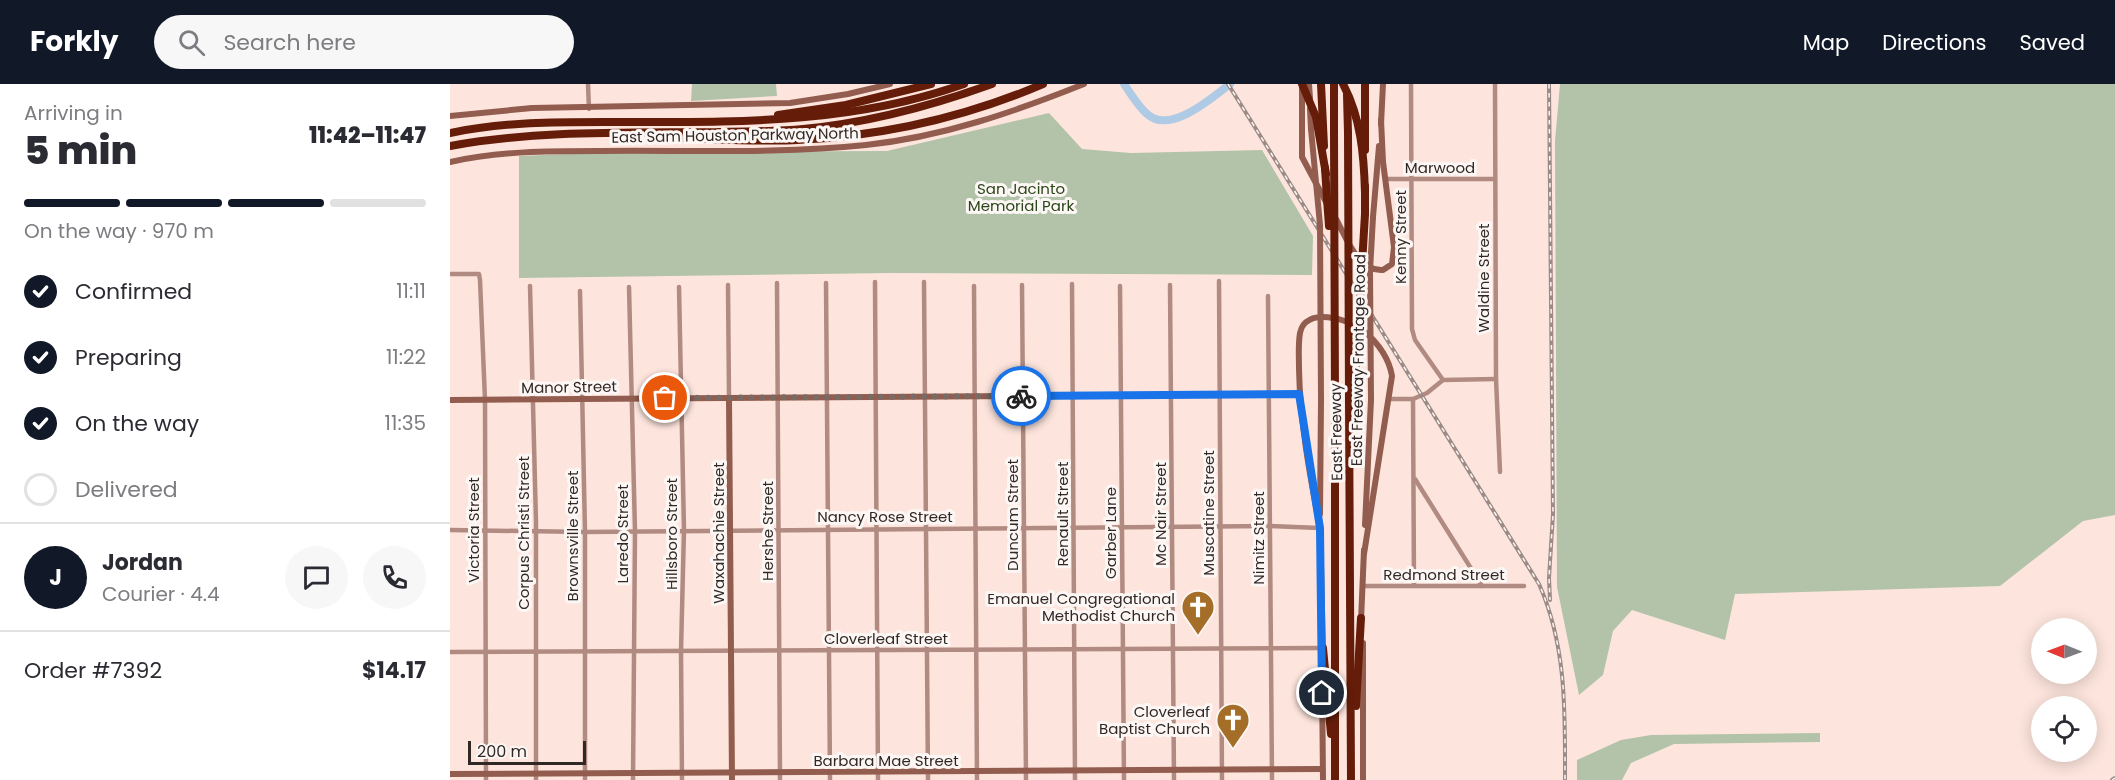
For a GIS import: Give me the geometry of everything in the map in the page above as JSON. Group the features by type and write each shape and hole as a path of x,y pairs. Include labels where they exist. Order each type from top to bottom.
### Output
{"highway":[{"path":"718,122 846,105 931,84"},
{"name":"East Sam Houston Parkway North","path":"452,132 528,123 788,120 837,115 906,101 964,84"},
{"name":"East Sam Houston Parkway North","path":"450,146 522,137 784,131 822,127 918,108 992,84"},
{"path":"522,137 796,140 873,132 934,120 1043,84"},
{"path":"1302,84 1316,117 1326,174"},
{"path":"1321,84 1334,292"},
{"name":"East Freeway","path":"1334,84 1335,776"},
{"path":"1345,84 1360,135 1365,193"},
{"name":"East Freeway","path":"1345,84 1348,133 1351,400 1351,780"},
{"path":"1351,400 1365,193 1365,84"},
{"path":"1351,770 1361,618"},
{"path":"1323,648 1335,776"}],"main road":[{"name":"East Sam Houston Parkway North","path":"450,116 532,108 589,109 790,103 848,94 890,84"},
{"name":"East Sam Houston Parkway North","path":"450,162 528,152 796,149 867,145 943,132 1030,105 1084,84"},
{"path":"1302,84 1302,157 1358,257 1368,268 1375,271 1387,268 1392,264 1394,256 1381,120"},
{"path":"1309,84 1320,225 1323,780"},
{"name":"East Freeway Frontage Road","path":"1363,780 1364,637 1361,618 1371,400 1370,271 1383,84"},
{"path":"1320,528 1299,394 1300,329 1305,323 1320,317 1356,326 1377,344 1391,368 1390,399 1364,554"},
{"name":"Manor Street","path":"450,400 1299,394"},
{"name":"Waxahachie Street","path":"729,398 732,776"},
{"name":"Barbara Mae Street","path":"450,774 485,777 633,777 732,776 780,772 1322,769"}],"street":[{"path":"588,84 589,109"},
{"name":"Kenny Street","path":"1411,84 1412,329 1418,345 1443,380"},
{"name":"Waldine Street","path":"1494,84 1496,379 1500,472"},
{"name":"Marwood","path":"1385,179 1495,179"},
{"name":"Victoria Street","path":"450,274 479,274 480,279 485,400 485,777"},
{"name":"Muscatine Street","path":"1219,281 1222,780"},
{"path":"875,282 878,780"},
{"path":"924,282 928,780"},
{"name":"Hershe Street","path":"777,283 780,780"},
{"path":"826,283 830,780"},
{"name":"Renault Street","path":"1072,284 1075,780"},
{"name":"Waxahachie Street","path":"728,285 729,398"},
{"name":"Duncum Street","path":"1022,285 1026,780"},
{"name":"Mc Nair Street","path":"1170,285 1174,780"},
{"name":"Corpus Christi Street","path":"530,286 536,530 536,777"},
{"path":"974,286 977,780"},
{"name":"Garber Lane","path":"1120,286 1124,780"},
{"name":"Laredo Street","path":"629,287 635,531 633,777"},
{"name":"Hillsboro Street","path":"679,287 684,530 681,651 682,776"},
{"name":"Brownsville Street","path":"580,291 585,531 585,777"},
{"name":"Nimitz Street","path":"1268,296 1272,780"},
{"path":"1390,399 1413,399 1426,393 1443,380 1496,379"},
{"path":"1413,399 1414,586"},
{"path":"1414,477 1482,586"},
{"name":"Nancy Rose Street","path":"450,530 486,532 1172,526 1320,528"},
{"name":"Redmond Street","path":"1363,586 1524,586"},
{"name":"Cloverleaf Street","path":"450,652 1323,648"}],"green space":[{"path":"692,84 776,84 777,96 691,101"},
{"path":"1560,84 2115,84 2115,515 2083,521 2000,586 1735,594 1725,640 1632,610 1613,631 1603,675 1579,695 1557,587 1555,141"},
{"name":"San Jacinto Memorial Park","path":"1049,113 1082,149 1131,153 1262,150 1313,236 1312,275 890,273 519,278 519,156 616,152 887,151"},
{"path":"1820,733 1820,742 1674,744 1631,763 1622,780 1577,780 1577,760 1621,740 1651,735"}],"waterway":[{"path":"1124,84 1147,114 1156,119 1167,120 1190,112 1230,84"}],"railway":[{"path":"1228,84 1539,584 1548,608 1560,656 1564,705 1565,780"},
{"path":"1549,84 1553,514 1550,600"}],"way so far":[{"path":"665,398 1021,396"}],"place":[{"name":"Emanuel Congregational Methodist Church","path":"1198,636"},
{"name":"Cloverleaf Baptist Church","path":"1233,749"}],"route":[{"path":"1021,396 1299,394 1320,528 1322,693"}]}
